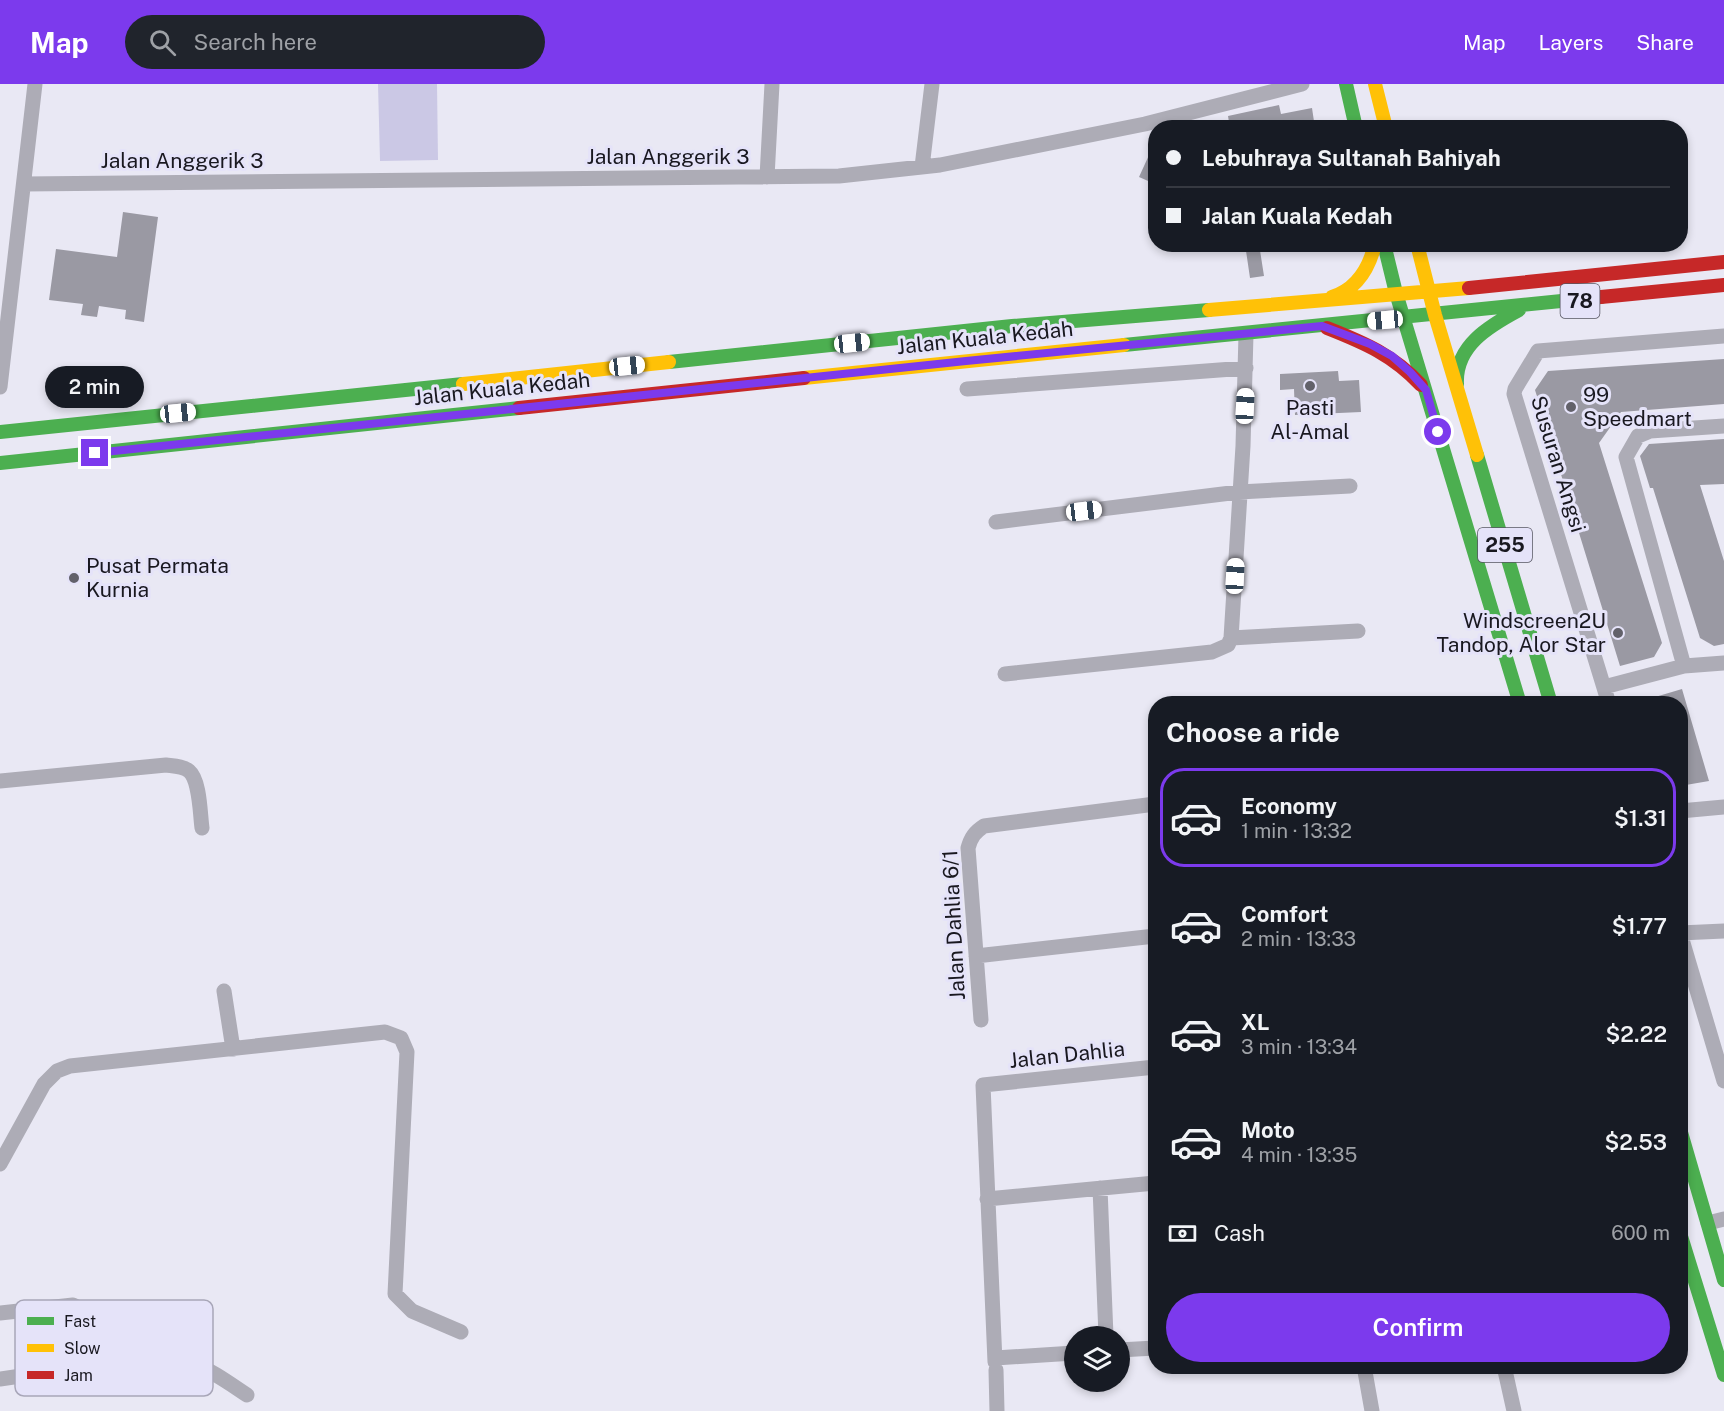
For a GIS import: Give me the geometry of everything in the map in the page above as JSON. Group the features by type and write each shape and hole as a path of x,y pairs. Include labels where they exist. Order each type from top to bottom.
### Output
{"main road":[{"path":"1346,84 1354,120"},
{"path":"1375,84 1384,120"},
{"path":"1315,300 1341,295 1360,279 1374,252"},
{"name":"255","path":"1386,252 1396,293 1518,696"},
{"name":"255","path":"1420,252 1436,315 1549,696"},
{"path":"1425,252 1433,262"},
{"name":"Jalan Kuala Kedah","path":"0,463 1014,341 1315,300 1467,288 1724,262"},
{"path":"1449,276 1467,288"},
{"name":"Jalan Kuala Kedah","path":"0,432 1014,341 1246,334 1724,285"},
{"path":"1458,388 1457,368 1468,348 1484,332 1527,306"},
{"path":"1322,326 1370,344 1392,356 1426,390"},
{"path":"1688,1155 1724,1280"},
{"path":"1688,1259 1724,1375"}],"street":[{"path":"0,387 36,84"},
{"path":"768,177 772,84"},
{"path":"922,167 932,84"},
{"name":"Jalan Anggerik 3","path":"1161,120 1302,84"},
{"name":"Jalan Anggerik 3","path":"24,184 839,176 940,165 1148,123"},
{"path":"1005,674 1212,652 1228,645 1231,638 1246,334"},
{"name":"Susuran Angsi","path":"1607,696 1514,394 1516,384 1538,351 1724,336"},
{"path":"967,389 1246,368"},
{"path":"1684,666 1626,457 1638,436 1650,430 1724,426"},
{"path":"996,522 1239,492 1350,486"},
{"path":"1231,638 1358,631"},
{"path":"1604,687 1684,666 1724,663"},
{"path":"0,781 166,765 181,767 190,772 196,780 202,828"},
{"name":"Jalan Dahlia 6/1","path":"981,1020 968,848 975,832 984,826 1148,805"},
{"path":"1688,810 1724,807"},
{"path":"1688,933 1724,931"},
{"path":"976,956 1148,937"},
{"path":"1688,960 1724,1081"},
{"path":"224,991 233,1049"},
{"path":"0,1164 44,1084 57,1071 70,1066 385,1032 401,1038 407,1052 395,1294 412,1311 461,1332"},
{"name":"Jalan Dahlia","path":"987,1199 983,1085 1148,1068"},
{"path":"997,1411 987,1199 1148,1184"},
{"path":"1100,1188 1106,1326"},
{"path":"1708,1223 1724,1219"},
{"path":"0,1312 15,1311"},
{"path":"1130,1349 1148,1348"},
{"path":"996,1363 1064,1354"},
{"path":"213,1372 247,1395"},
{"path":"1365,1374 1372,1411"},
{"path":"1506,1374 1514,1411"}],"shaded area":[{"path":"378,84 437,84 438,160 380,161"}],"building":[{"path":"1279,105 1281,114 1312,108 1314,120 1229,120 1228,116"},
{"path":"1148,157 1148,181 1139,177"},
{"path":"123,212 158,217 144,322 125,319 126,310 99,306 97,317 81,315 83,304 49,300 56,249 117,257"},
{"path":"1246,252 1260,252 1264,276 1250,278"},
{"path":"1724,359 1724,404 1621,412 1599,443 1662,643 1654,657 1620,666 1535,390 1548,371"},
{"path":"1338,371 1339,381 1359,380 1361,412 1295,415 1294,389 1280,390 1280,374"},
{"path":"1724,439 1724,484 1700,485 1724,561 1724,644 1714,646 1700,638 1653,488 1650,488 1640,456 1649,444"},
{"path":"1682,689 1684,696 1658,696"},
{"path":"1688,709 1709,781 1688,785"}],"traffic: fast":[{"path":"1346,84 1354,120"},
{"path":"1386,252 1396,293 1518,696"},
{"path":"1124,345 1601,297"},
{"path":"669,362 1012,326 1209,310"},
{"path":"1457,384 1458,371 1468,348 1486,330 1519,310"},
{"path":"0,432 463,384"},
{"path":"0,463 519,408"},
{"path":"1477,455 1549,696"},
{"path":"1688,1156 1724,1280"},
{"path":"1688,1259 1724,1375"}],"traffic: slow":[{"path":"1375,84 1384,120"},
{"path":"1332,297 1348,289 1361,277 1372,252"},
{"path":"1419,252 1435,315 1477,455"},
{"path":"1209,310 1469,288"},
{"path":"804,378 1124,345"},
{"path":"463,384 669,362"}],"traffic: jam":[{"path":"1469,288 1724,262"},
{"path":"1601,297 1724,285"},
{"path":"1327,328 1378,351 1400,366 1421,385"},
{"path":"519,408 804,378"}],"place":[{"name":"Pasti Al-Amal","path":"1310,386"},
{"name":"99 Speedmart","path":"1571,407"},
{"name":"Pusat Permata Kurnia","path":"74,578"},
{"name":"Windscreen2U Tandop, Alor Star","path":"1618,633"}],"route":[{"path":"95,453 966,361 1322,326 1370,344 1392,356 1410,372 1426,390 1438,432"}]}
